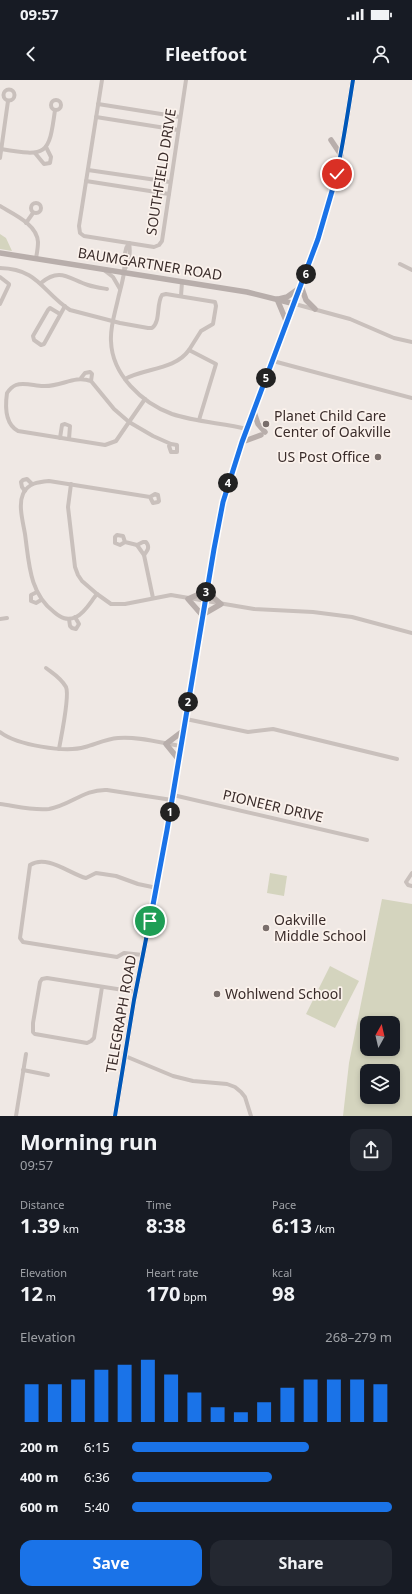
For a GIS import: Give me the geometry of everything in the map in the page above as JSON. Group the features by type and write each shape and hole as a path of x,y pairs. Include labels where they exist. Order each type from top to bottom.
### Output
{"main road":[{"name":"TELEGRAPH ROAD","path":"115,1116 136,992 173,798 202,615 222,508 242,442 325,218 341,155 353,80"},
{"path":"331,140 341,155"},
{"name":"BAUMGARTNER ROAD","path":"0,253 247,292 294,304"},
{"path":"287,323 277,299 288,296 301,286 306,300 315,309"},
{"path":"242,442 263,433 254,412"},
{"path":"207,586 214,598 221,604 202,615 188,599 207,586"},
{"path":"179,760 166,744 172,741 184,730"}],"street":[{"name":"SOUTHFIELD DRIVE","path":"102,80 79,226 80,233 84,236 154,247 161,244 186,80"},
{"path":"0,158 8,101"},
{"path":"98,104 180,117"},
{"path":"1,149 35,153 46,147 50,141 55,110"},
{"path":"96,117 178,130"},
{"path":"35,153 44,164 50,163 51,157 46,147"},
{"path":"88,170 170,182"},
{"path":"86,181 169,194"},
{"path":"0,206 26,223 32,229 38,242 36,258"},
{"path":"26,223 33,213"},
{"path":"129,243 130,250 128,263 124,272 111,334 111,348 117,367 125,379 145,399 173,414 247,429"},
{"path":"400,264 412,270"},
{"path":"0,268 9,268 27,273 41,283 64,306 76,312 152,328 156,323 160,298 162,295 181,296 214,302 216,304 213,324 202,332 189,350 177,362 136,374 125,379"},
{"path":"102,268 113,277 120,289"},
{"path":"41,283 48,277 60,275 71,277 88,285 107,288"},
{"path":"0,277 9,284 0,304"},
{"path":"181,296 182,282"},
{"path":"294,304 358,322 394,338 412,342"},
{"path":"60,314 50,308 48,310 33,336 34,340 42,346 60,314 64,306"},
{"path":"189,350 216,364 199,420"},
{"path":"273,361 412,398"},
{"path":"81,378 85,373 90,372 93,376 91,381"},
{"path":"145,399 130,422 116,441 112,443 100,444 18,431 9,423 7,414 7,393 12,387 19,384 44,386 56,385 76,378 81,378 91,381 114,409 130,422 153,436 171,444"},
{"path":"60,438 62,425 65,424 70,426 69,439"},
{"path":"25,491 21,482 23,480 27,479 32,484"},
{"path":"97,594 82,613 69,619 62,618 41,600 30,574 22,511 23,495 25,491 32,484 49,481 150,497"},
{"path":"71,484 68,507 75,567 82,581 111,604 171,595 205,602 254,609 312,612 352,617 412,633"},
{"path":"125,542 137,545 146,542 149,545 149,549 144,555"},
{"path":"137,545 144,555 153,598"},
{"path":"37,592 32,595 31,601 36,603 41,600"},
{"path":"69,619 70,626 76,629 79,624 76,617"},
{"path":"0,619 7,618"},
{"path":"46,668 58,676 67,689 59,749"},
{"path":"186,719 248,732 273,729 397,759"},
{"path":"1,734 21,742 59,749 76,749 117,738 181,746"},
{"name":"PIONEER DRIVE","path":"0,804 50,809 91,791 107,790 173,798 367,840"},
{"path":"143,955 124,953 117,957 23,942 20,938 30,865 35,862 56,864 76,876 86,878 96,873 103,874 116,876 138,884 157,888"},
{"path":"412,873 406,882 408,885 412,886"},
{"path":"102,987 94,1038 91,1041 87,1042 36,1034 33,1032 34,1016 40,982 42,979 47,978 136,992"},
{"path":"16,1116 26,1054"},
{"path":"125,1056 173,1076 227,1084 235,1087 245,1097 251,1116"},
{"path":"23,1070 48,1075"}],"green space":[{"path":"0,234 6,238 12,251 0,249"},
{"path":"270,873 287,876 284,896 267,893"},
{"path":"382,899 412,904 412,1116 343,1116 349,1063"},
{"path":"330,966 359,981 335,1028 306,1014"}],"cycle path":[{"path":"115,1116 134,1000 163,853 220,515 240,449 306,274 328,210 340,155 353,80"}],"place":[{"name":"Planet Child Care Center of Oakville","path":"266,424"},
{"name":"US Post Office","path":"378,457"},
{"name":"Oakville Middle School","path":"266,928"},
{"name":"Wohlwend School","path":"217,994"}],"route":[{"path":"150,921 160,873 218,522 223,502 242,442 329,208 337,174"}]}
